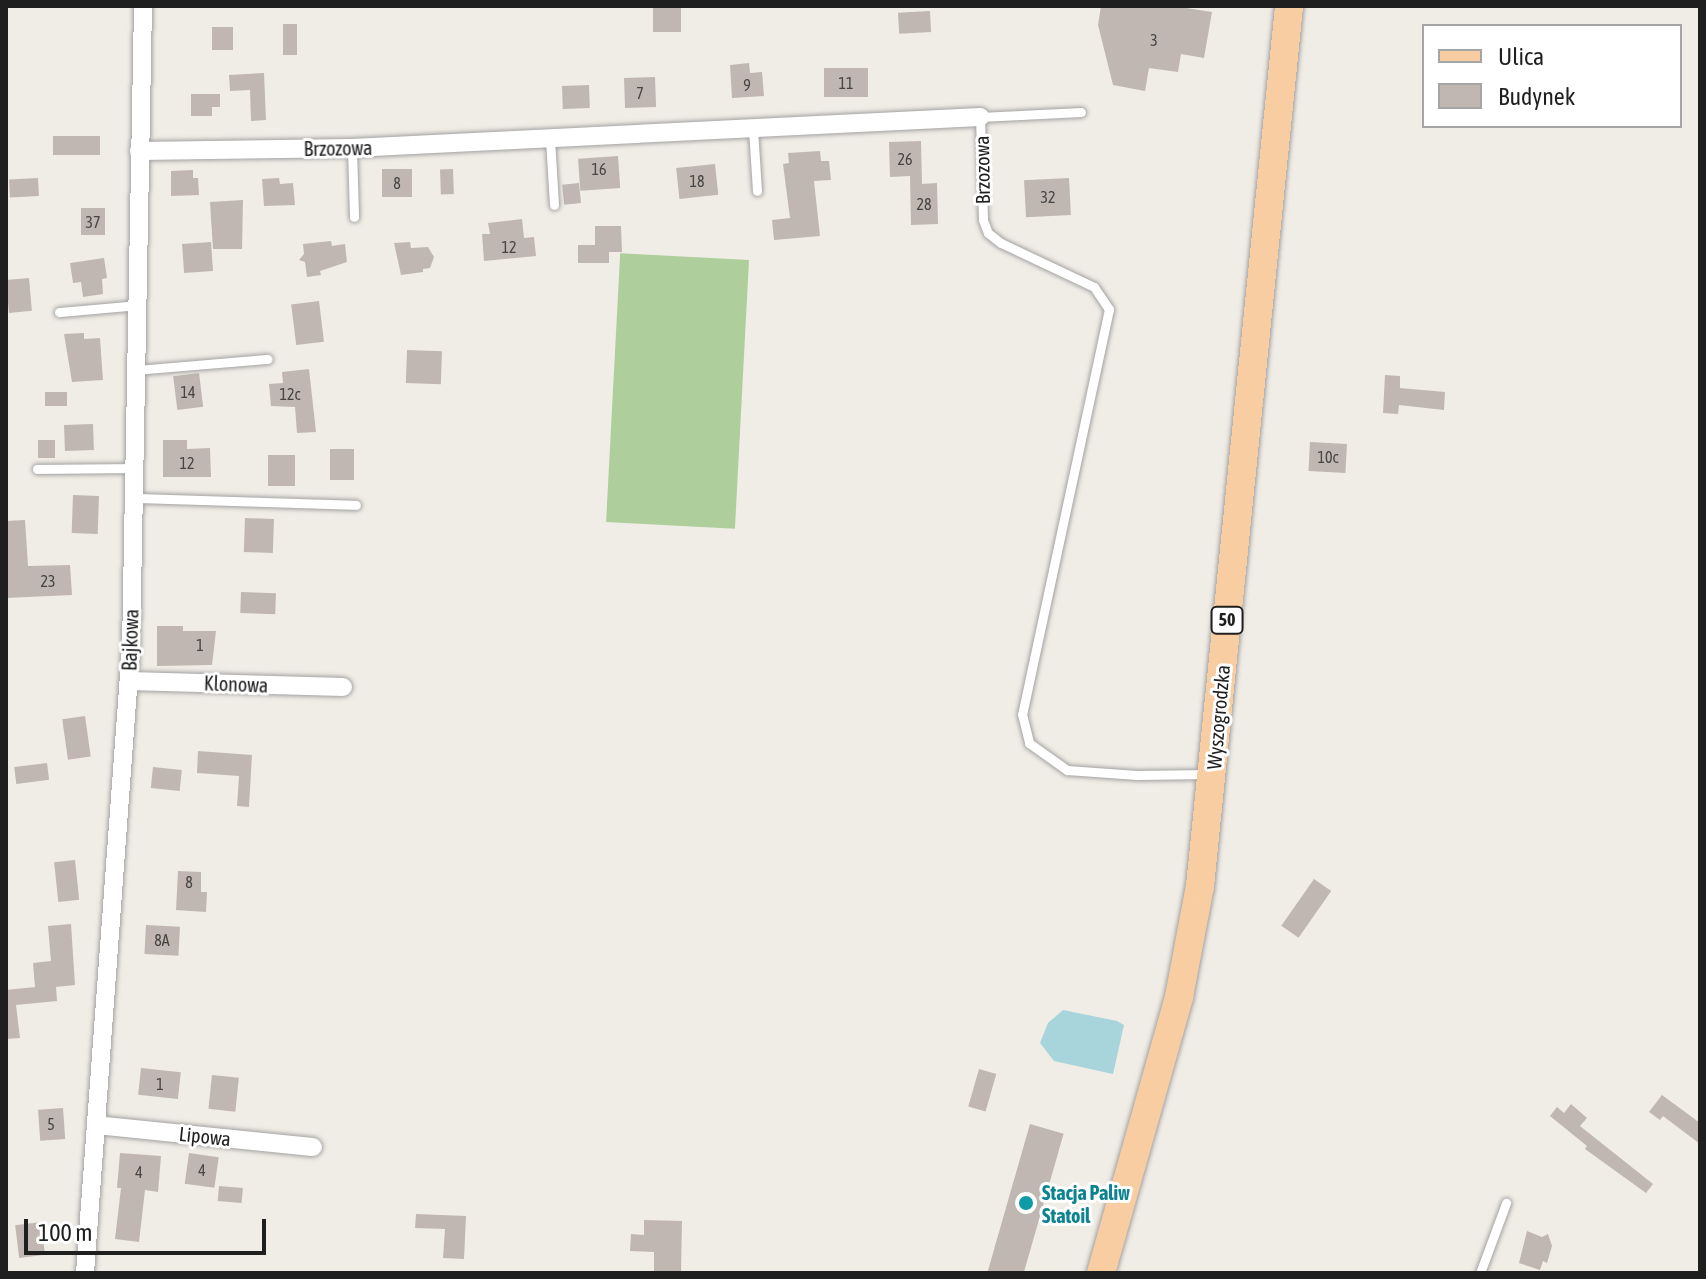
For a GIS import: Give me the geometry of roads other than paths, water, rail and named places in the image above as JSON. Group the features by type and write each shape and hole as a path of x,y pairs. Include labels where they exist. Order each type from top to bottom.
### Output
{"main road":[{"name":"Wyszogrodzka","path":"1101,1273 1179,997 1200,886 1289,6"}],"street":[{"name":"Bajkowa","path":"85,1273 129,681 143,6"},
{"name":"Brzozowa","path":"139,151 352,148 980,117"},
{"name":"Klonowa","path":"129,681 343,687"},
{"name":"Lipowa","path":"96,1125 313,1147"}],"lane":[{"path":"980,117 1081,112"},
{"name":"Brzozowa","path":"980,117 983,220 988,233 1001,243 1094,287 1109,309 1022,714 1029,743 1067,770 1137,775 1213,774"},
{"path":"753,129 757,191"},
{"path":"550,139 554,205"},
{"path":"352,148 354,217"},
{"path":"59,312 137,305"},
{"path":"136,370 268,359"},
{"path":"37,469 134,468"},
{"path":"134,498 356,505"},
{"path":"1480,1273 1506,1203"}],"water":[{"path":"1063,1010 1124,1025 1113,1074 1054,1061 1040,1043 1048,1023"}],"place":[{"name":"Stacja Paliw Statoil","path":"1026,1203"}]}
